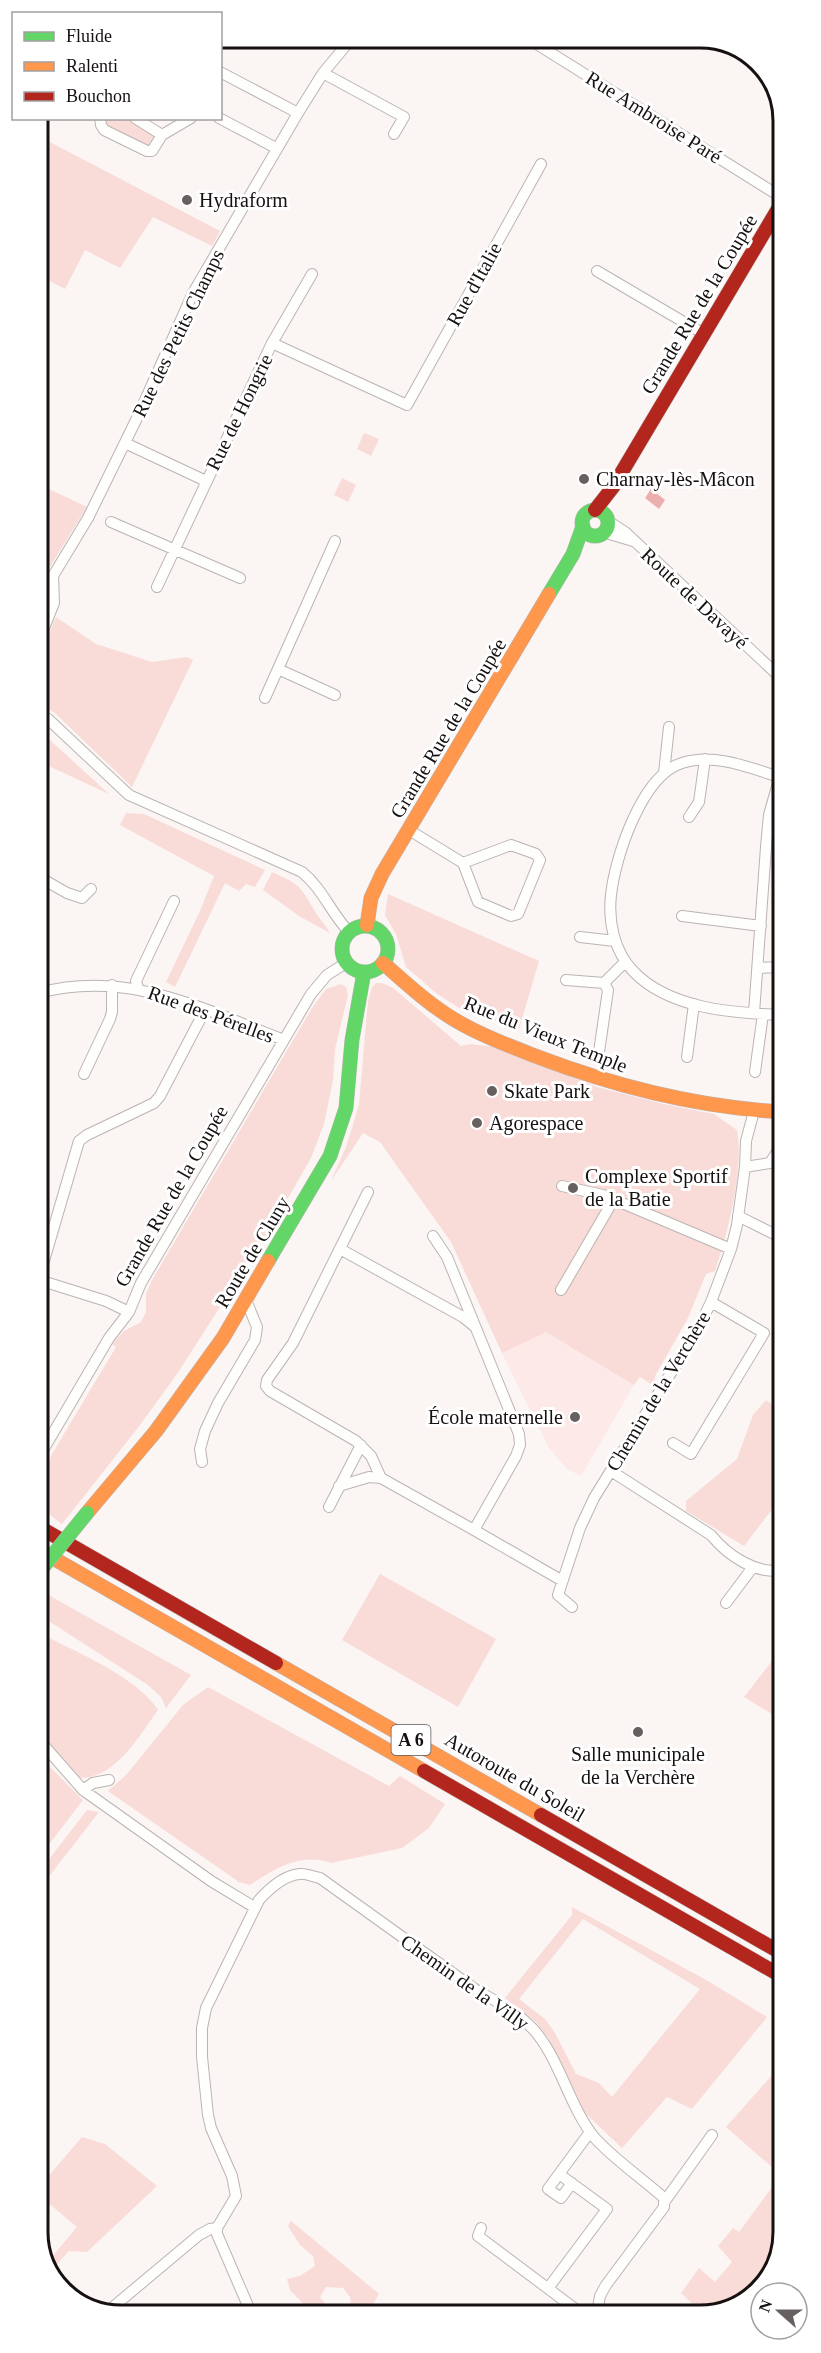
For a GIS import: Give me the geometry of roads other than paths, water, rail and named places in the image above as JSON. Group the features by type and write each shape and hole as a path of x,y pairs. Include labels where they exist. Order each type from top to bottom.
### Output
{"main road":[{"name":"Grande Rue de la Coupée","path":"573,554 601,523 613,487 773,218"},
{"name":"Grande Rue de la Coupée","path":"367,925 371,898 376,886 573,554 583,526 584,516 587,512 601,523"},
{"path":"583,526 585,531 601,523"},
{"path":"367,925 380,931 386,938 388,947 383,963 371,972 357,971 346,963 341,951 344,938 349,932 358,926 367,925"},
{"name":"Rue du Vieux Temple","path":"383,963 447,1015 556,1064 651,1095 717,1107 773,1112"},
{"name":"Route de Cluny","path":"48,1561 162,1422 223,1338 315,1184 330,1156 346,1108 352,1040 364,972"},
{"name":"Autoroute du Soleil","path":"48,1532 773,1947"},
{"name":"Autoroute du Soleil","path":"48,1555 773,1971"}],"street":[{"name":"Rue des Petits Champs","path":"48,582 88,518 193,293 276,148 324,73 344,48"},
{"name":"Rue Ambroise Paré","path":"543,48 773,192"},
{"path":"222,73 298,113"},
{"path":"324,73 404,117 393,134"},
{"path":"100,120 104,130 147,151 152,151 162,135 188,120"},
{"path":"138,120 162,135"},
{"path":"222,120 276,148"},
{"name":"Rue d'Italie","path":"272,343 407,405 542,164"},
{"path":"597,272 704,334"},
{"name":"Rue de Hongrie","path":"157,587 272,343 312,274"},
{"path":"125,442 206,481"},
{"path":"111,522 240,578"},
{"name":"Route de Davayé","path":"601,523 634,542 773,672"},
{"path":"265,698 334,541"},
{"path":"48,622 54,603 53,576"},
{"path":"278,669 335,695"},
{"path":"48,719 129,795 302,872 314,882 338,921 349,932"},
{"path":"664,773 669,727"},
{"path":"689,817 699,802 705,759"},
{"path":"773,771 705,759 681,763 664,773 645,796 633,820 621,853 611,894 611,916 615,941 625,963 650,986 669,996 694,1004 773,1014"},
{"path":"755,1072 758,968 768,825 773,803"},
{"path":"409,830 463,863 478,902 511,916 518,914 540,860 536,854 511,845 463,863"},
{"path":"48,882 67,893 82,898 90,888"},
{"name":"Rue des Pérelles","path":"138,988 136,981 174,901"},
{"path":"682,916 761,926"},
{"path":"580,937 615,941"},
{"name":"Grande Rue de la Coupée","path":"48,1442 109,1338 129,1312 141,1283 311,994 322,979 346,963"},
{"path":"566,980 604,983 625,963"},
{"path":"758,968 773,967"},
{"path":"599,1052 608,990 604,983"},
{"name":"Rue des Pérelles","path":"48,991 81,985 138,988 284,1040"},
{"path":"84,1074 110,1019 112,986"},
{"path":"687,1057 694,1004"},
{"path":"48,1249 80,1141 87,1135 154,1103 160,1096 205,1010"},
{"name":"Chemin de la Verchère","path":"572,1607 558,1594 580,1528 594,1498 698,1329 731,1249 745,1167 746,1141 754,1111"},
{"path":"745,1167 770,1163 773,1158"},
{"path":"562,1186 614,1199 731,1249"},
{"path":"368,1192 293,1343 267,1380 266,1386 270,1391 361,1445 371,1456 381,1478"},
{"path":"561,1290 614,1199"},
{"path":"738,1216 773,1234"},
{"path":"433,1236 447,1257 519,1434 516,1456 474,1530"},
{"path":"340,1248 463,1317 474,1326"},
{"path":"48,1282 129,1312"},
{"path":"202,1462 200,1449 205,1431 218,1403 255,1340 257,1327 246,1300"},
{"path":"673,1443 691,1454 764,1333 711,1302"},
{"path":"328,1507 361,1445"},
{"path":"611,1471 711,1535 721,1547 753,1567 773,1571"},
{"path":"339,1486 369,1477 381,1478 561,1580"},
{"path":"726,1603 753,1567"},
{"path":"48,1750 83,1790 211,1881 254,1907"},
{"path":"83,1790 93,1783 109,1780"},
{"name":"Chemin de la Villy","path":"217,2228 236,2196 235,2186 208,2115 202,2057 202,2028 206,2008 254,1907 272,1887 287,1878 301,1874 320,1878 479,1992 503,2004 530,2025 542,2040 581,2118 595,2139 665,2201"},
{"path":"572,2183 561,2198 548,2189 590,2132"},
{"path":"598,2305 606,2285 664,2207 665,2201 712,2135"},
{"path":"549,2288 607,2209 559,2174"},
{"path":"115,2305 199,2235 217,2228 219,2242 247,2305"},
{"path":"481,2228 478,2236 569,2305"}],"place":[{"name":"Hydraform","path":"187,200"},
{"name":"Charnay-lès-Mâcon","path":"584,479"},
{"name":"Skate Park","path":"492,1091"},
{"name":"Agorespace","path":"477,1123"},
{"name":"Complexe Sportif de la Batie","path":"573,1188"},
{"name":"École maternelle","path":"575,1417"},
{"name":"Salle municipale de la Verchère","path":"638,1732"}]}
